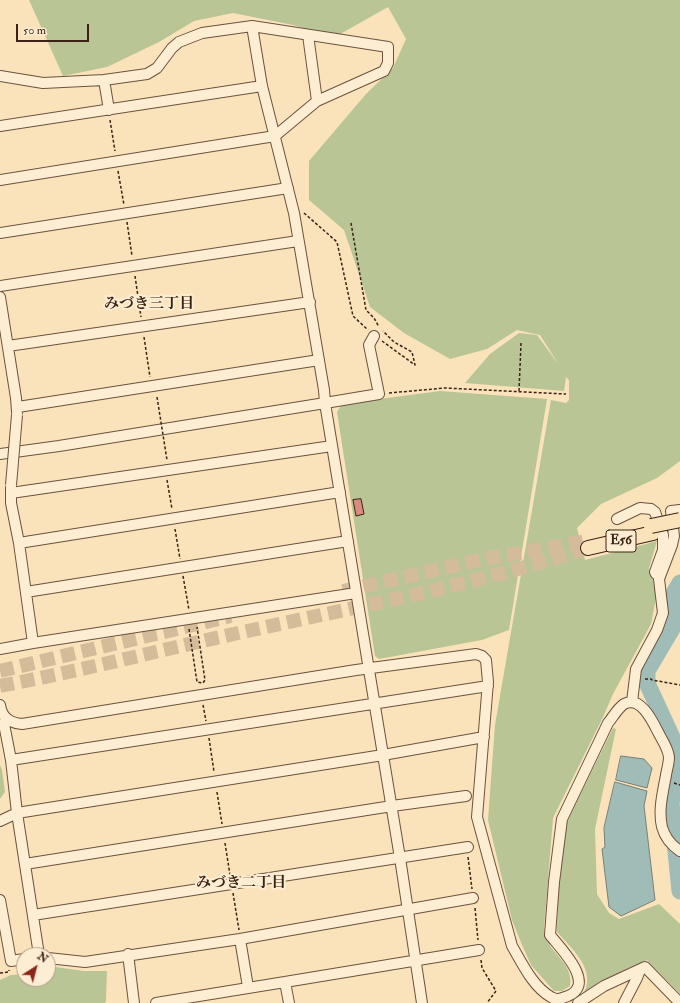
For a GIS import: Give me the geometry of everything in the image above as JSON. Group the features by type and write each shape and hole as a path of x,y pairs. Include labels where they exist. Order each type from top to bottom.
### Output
{"highway":[{"name":"E56","path":"588,545 652,529 680,520"},
{"name":"E56","path":"652,529 680,527"}],"street":[{"path":"252,26 262,86 294,213 310,302 320,360 325,403 392,806 422,1003"},
{"path":"0,76 43,83 104,80 147,74 153,72 179,42 202,33 252,26 388,48 388,63 384,71 318,102 274,136 0,180"},
{"path":"308,35 318,102"},
{"path":"104,80 109,110"},
{"path":"0,126 262,86"},
{"path":"0,233 288,188"},
{"path":"0,286 298,241"},
{"path":"0,298 17,411 11,503 19,543 33,643"},
{"path":"8,346 310,302"},
{"path":"0,454 59,446 379,394 369,345 374,336"},
{"path":"17,411 152,386 320,360"},
{"path":"11,489 165,471 332,446"},
{"path":"19,543 340,492"},
{"path":"617,519 640,508 651,509 655,512 663,535 662,550 655,572 659,579 663,613 657,630 636,669 632,702"},
{"path":"659,579 672,546 674,536 671,511 680,510"},
{"path":"26,592 348,542"},
{"path":"0,649 191,621 356,593"},
{"path":"0,705 1,713 6,718 14,723 22,724 369,668 476,654 482,656 486,660 488,686 477,817 512,946 522,964 539,987 551,997 564,1001 577,989 579,981 572,962 550,936 554,875 562,819 608,723 618,709 625,703 632,702 639,704 652,720 667,751 669,758 663,790 661,814 662,828 665,836 677,849"},
{"path":"12,760 488,686"},
{"path":"6,718 4,724 12,760 17,813 38,947"},
{"path":"0,822 17,813 383,755 484,737"},
{"path":"25,864 392,806 466,796"},
{"path":"33,916 232,883 468,847"},
{"path":"56,959 85,962 240,935 408,910 474,898"},
{"path":"0,900 3,933 11,961 16,960"},
{"path":"240,935 248,987"},
{"path":"156,1003 479,950"},
{"path":"128,954 134,1003"},
{"path":"578,1003 604,986 645,967 680,1003"},
{"path":"624,1003 640,970"},
{"path":"285,982 289,1003"}],"path":[{"path":"109,110 152,386 157,397 167,460 165,471 191,621 188,629 197,682 200,684 205,680 197,627 191,621"},
{"path":"294,213 304,212 337,242 353,316 374,336 416,365 412,352 394,342 378,327 374,318 366,310 351,223"},
{"path":"519,392 521,343"},
{"path":"379,394 445,388 566,394"},
{"path":"643,680 651,679 680,685"},
{"path":"202,703 208,729 240,935"},
{"path":"468,847 482,968 496,991 487,1003"}],"green space":[{"path":"29,0 680,0 680,461 657,478 601,504 577,528 585,560 657,541 649,568 657,593 651,624 613,694 553,818 544,929 547,941 569,972 570,986 562,991 554,991 531,965 522,945 512,920 488,820 495,725 551,400 566,403 569,400 569,380 566,377 564,391 465,383 490,354 519,333 537,335 559,365 540,335 517,330 487,349 450,359 404,333 370,307 344,230 309,200 309,161 366,94 393,68 406,39 388,7 335,37 293,25 233,13 194,21 159,42 107,67 63,76"},
{"path":"440,391 547,399 509,630 482,640 379,659 375,656 337,412 342,404"},
{"path":"613,728 616,729 595,829 597,894 609,913 619,919 659,904 680,924 680,994 647,960 612,977 580,998 586,988 586,972 579,957 557,932 558,878 567,822"},
{"path":"0,765 5,792 0,799"},
{"path":"56,967 84,971 107,971 106,1001 105,1003 0,1003 0,980 11,975 16,975 16,987 56,987"}],"water":[{"path":"621,756 644,759 652,768 647,788 616,780"},
{"path":"615,782 647,791 644,806 655,900 621,916 609,907 602,849 605,847 604,828"}],"building":[{"path":"361,499 364,514 356,516 353,500"}],"waterway":[{"path":"680,583 674,593 675,612 673,627 647,671 647,683 680,755"},
{"path":"680,759 671,803 680,891"}],"tunnel":[{"path":"343,591 479,560 587,541"},
{"path":"0,686 421,593 547,561 588,548"},
{"path":"0,671 231,616"}],"district":[{"name":"みづき三丁目","path":"149,305"},
{"name":"みづき二丁目","path":"241,884"}]}
